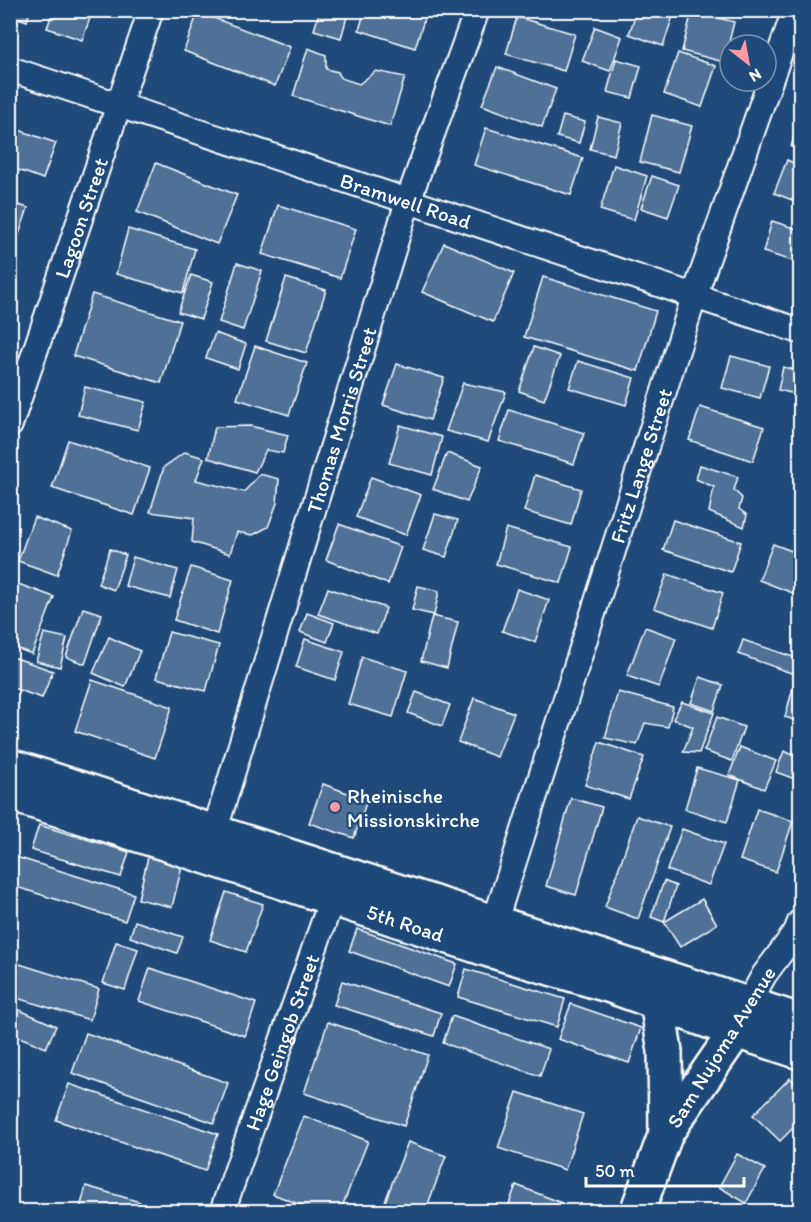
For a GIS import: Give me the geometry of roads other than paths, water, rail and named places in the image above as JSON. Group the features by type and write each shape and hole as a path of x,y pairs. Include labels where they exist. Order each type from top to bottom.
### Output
{"main road":[{"name":"5th Road","path":"10,766 214,833 489,950 657,1002 742,1017 801,1021"},
{"name":"5th Road","path":"10,794 170,845 336,886 495,921 742,1017 801,1052"},
{"path":"657,1002 665,1051 666,1133"},
{"name":"Sam Nujoma Avenue","path":"637,1212 666,1133 742,1017"}],"street":[{"name":"Lagoon Street","path":"10,425 151,10"},
{"name":"Thomas Morris Street","path":"214,833 408,201 477,10"},
{"name":"Fritz Lange Street","path":"495,921 694,297 795,10"},
{"name":"Bramwell Road","path":"10,69 801,332"},
{"name":"Hage Geingob Street","path":"222,1212 336,886"},
{"name":"Sam Nujoma Avenue","path":"742,1017 764,975 801,921"}],"place":[{"name":"Rheinische Missionskirche","path":"335,807"}]}
